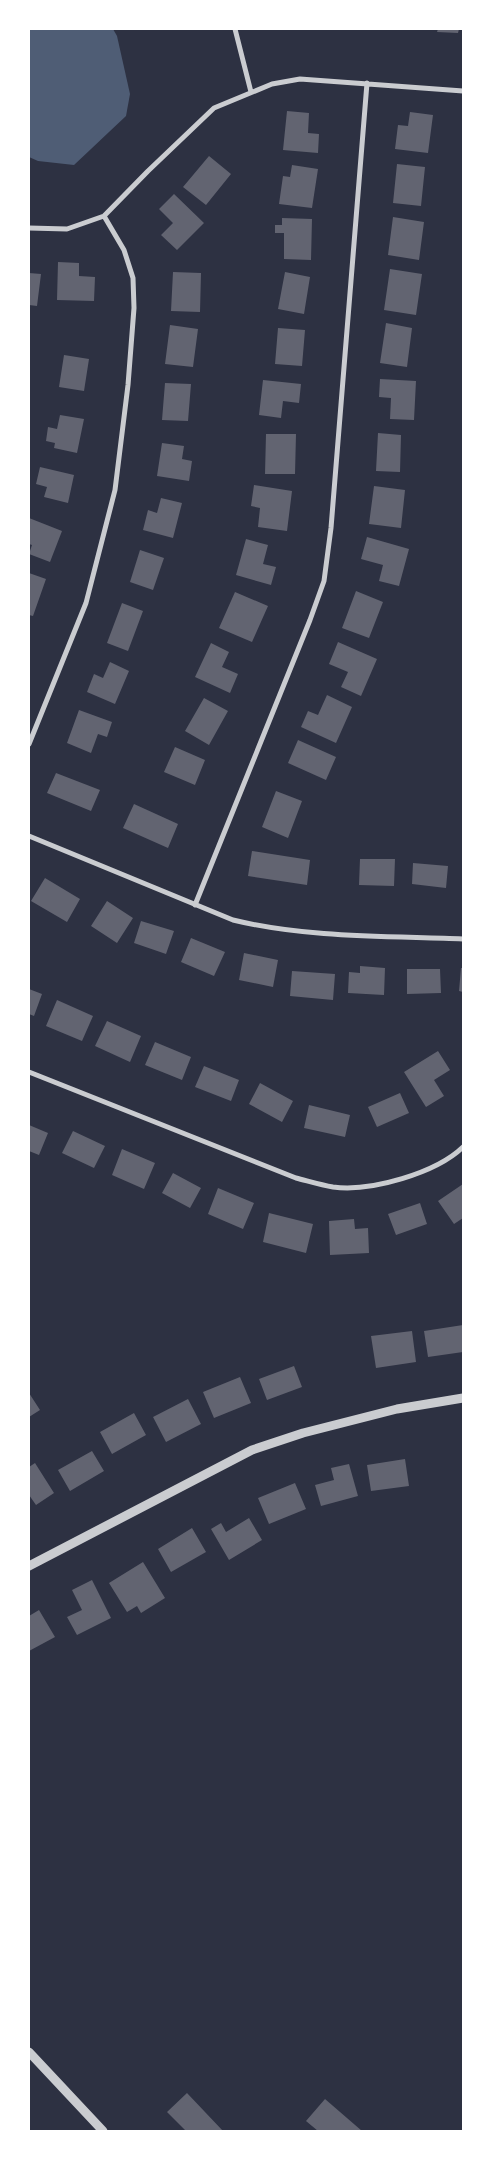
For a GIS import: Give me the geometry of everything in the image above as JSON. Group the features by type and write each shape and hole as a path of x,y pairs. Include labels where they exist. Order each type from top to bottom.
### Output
{"street":[{"path":"235,29 251,92"},
{"path":"29,228 67,229 104,216 214,108 272,84 300,79 463,91"},
{"path":"195,904 324,581 332,518 367,83"},
{"path":"29,744 86,604 115,490 128,385 134,308 134,278 124,250 104,216"},
{"path":"29,836 233,920 261,927 312,932 463,939"},
{"path":"29,1072 296,1178 334,1187 363,1187 401,1179 455,1154 463,1147"},
{"path":"29,1566 252,1450 303,1433 397,1409 463,1398"},
{"path":"29,2052 103,2131"}],"water":[{"path":"29,29 113,29 117,36 130,94 126,116 74,165 38,161 29,157"}],"building":[{"path":"438,29 459,29 458,33 437,32"},
{"path":"287,111 309,113 308,133 319,134 318,153 283,150"},
{"path":"410,112 433,115 428,153 395,149 398,125 408,126"},
{"path":"209,156 231,174 206,205 183,187"},
{"path":"397,164 425,167 421,206 393,203"},
{"path":"292,165 318,169 312,208 279,204 283,176 290,177"},
{"path":"174,194 204,223 177,250 161,235 173,223 159,209"},
{"path":"393,217 424,222 419,260 388,255"},
{"path":"282,218 312,219 311,260 284,259 284,233 275,233 275,225 282,225"},
{"path":"58,262 79,263 79,276 95,277 94,301 57,300"},
{"path":"390,269 422,274 416,315 384,310"},
{"path":"173,272 201,273 200,312 171,311"},
{"path":"285,272 310,277 304,314 278,309"},
{"path":"29,273 41,274 37,306 29,305"},
{"path":"386,323 412,328 407,367 380,363"},
{"path":"170,325 198,329 193,367 165,364"},
{"path":"278,328 305,330 302,366 275,364"},
{"path":"64,355 89,359 84,391 59,387"},
{"path":"380,379 416,381 414,420 390,419 391,398 379,397"},
{"path":"263,380 301,384 299,403 283,401 281,418 259,415"},
{"path":"165,383 191,384 188,421 162,420"},
{"path":"60,415 84,419 77,453 54,448 55,443 46,441 48,427 57,429"},
{"path":"378,433 401,435 400,472 376,471"},
{"path":"266,434 296,434 295,474 265,474"},
{"path":"162,443 184,446 182,459 192,461 189,481 157,476"},
{"path":"40,467 74,475 68,503 44,497 47,487 36,484"},
{"path":"254,485 292,491 287,531 258,527 260,508 251,506"},
{"path":"374,486 405,490 401,528 369,524"},
{"path":"161,498 182,503 173,538 143,530 148,510 157,513"},
{"path":"29,518 62,531 50,562 29,554 32,545 29,544"},
{"path":"367,537 409,549 399,586 379,581 383,565 361,559"},
{"path":"246,539 268,545 263,564 276,567 271,585 236,575"},
{"path":"140,550 164,558 153,590 130,582"},
{"path":"29,573 46,579 33,616 29,615"},
{"path":"356,591 383,602 369,638 342,628"},
{"path":"235,592 268,606 252,642 219,628"},
{"path":"122,603 143,611 128,651 107,643"},
{"path":"338,642 377,659 361,696 341,687 348,672 329,664"},
{"path":"211,643 229,652 222,667 238,674 230,693 195,677"},
{"path":"110,662 129,671 115,704 87,692 94,674 103,678"},
{"path":"327,695 352,707 336,743 301,727 308,711 318,715"},
{"path":"204,698 228,711 209,745 185,731"},
{"path":"79,710 112,722 107,737 98,734 91,753 67,743"},
{"path":"298,740 336,757 326,780 288,763"},
{"path":"175,747 205,760 195,785 164,772"},
{"path":"56,773 100,790 91,811 47,793"},
{"path":"276,791 302,801 288,838 262,827"},
{"path":"134,804 178,824 168,848 123,828"},
{"path":"252,851 310,860 307,885 248,876"},
{"path":"360,859 395,859 394,886 359,885"},
{"path":"413,863 448,866 446,888 412,884"},
{"path":"45,878 80,899 67,922 31,901"},
{"path":"107,901 133,918 117,943 91,926"},
{"path":"141,921 174,931 166,954 134,943"},
{"path":"191,938 225,952 214,976 181,962"},
{"path":"244,953 278,960 273,987 239,980"},
{"path":"360,966 385,968 384,995 348,993 349,972 360,973"},
{"path":"461,968 463,968 463,992 459,991"},
{"path":"407,969 440,969 441,993 407,994"},
{"path":"292,971 335,974 333,1000 290,996"},
{"path":"29,989 42,994 34,1016 29,1014"},
{"path":"57,1000 93,1016 82,1041 46,1026"},
{"path":"107,1021 141,1036 130,1062 95,1046"},
{"path":"155,1042 191,1057 182,1080 145,1065"},
{"path":"438,1051 450,1070 434,1080 444,1096 426,1107 404,1072"},
{"path":"204,1066 239,1080 231,1101 195,1087"},
{"path":"260,1083 293,1101 282,1122 249,1104"},
{"path":"400,1093 409,1113 377,1127 368,1107"},
{"path":"309,1105 350,1115 345,1137 304,1128"},
{"path":"29,1125 48,1133 39,1155 29,1151"},
{"path":"73,1131 105,1146 94,1168 62,1153"},
{"path":"122,1149 155,1163 144,1189 112,1175"},
{"path":"173,1173 201,1188 190,1208 162,1193"},
{"path":"463,1184 463,1218 454,1224 438,1201"},
{"path":"218,1188 254,1203 243,1229 208,1214"},
{"path":"420,1203 427,1224 396,1235 388,1214"},
{"path":"269,1213 313,1224 306,1253 263,1242"},
{"path":"354,1219 355,1229 368,1228 369,1253 330,1255 329,1221"},
{"path":"463,1325 463,1352 428,1357 424,1331"},
{"path":"412,1331 416,1362 376,1368 371,1336"},
{"path":"294,1366 302,1387 267,1400 259,1379"},
{"path":"240,1377 251,1403 214,1418 203,1392"},
{"path":"29,1393 40,1410 29,1417"},
{"path":"188,1399 201,1424 166,1442 153,1417"},
{"path":"134,1413 146,1435 112,1454 100,1432"},
{"path":"92,1451 104,1471 70,1491 58,1470"},
{"path":"405,1459 409,1486 371,1491 367,1465"},
{"path":"35,1463 54,1493 36,1505 29,1495 29,1467"},
{"path":"349,1464 358,1496 321,1506 315,1485 334,1480 331,1468"},
{"path":"295,1483 306,1509 269,1524 258,1498"},
{"path":"249,1518 262,1540 229,1560 211,1529 221,1523 226,1532"},
{"path":"192,1528 206,1552 171,1572 158,1549"},
{"path":"143,1562 165,1598 141,1613 137,1606 127,1612 109,1583"},
{"path":"92,1580 111,1618 77,1635 67,1617 82,1610 72,1590"},
{"path":"39,1610 55,1637 29,1651 29,1616"},
{"path":"187,2093 223,2131 186,2131 167,2112"},
{"path":"325,2099 362,2131 318,2131 306,2121"}]}
